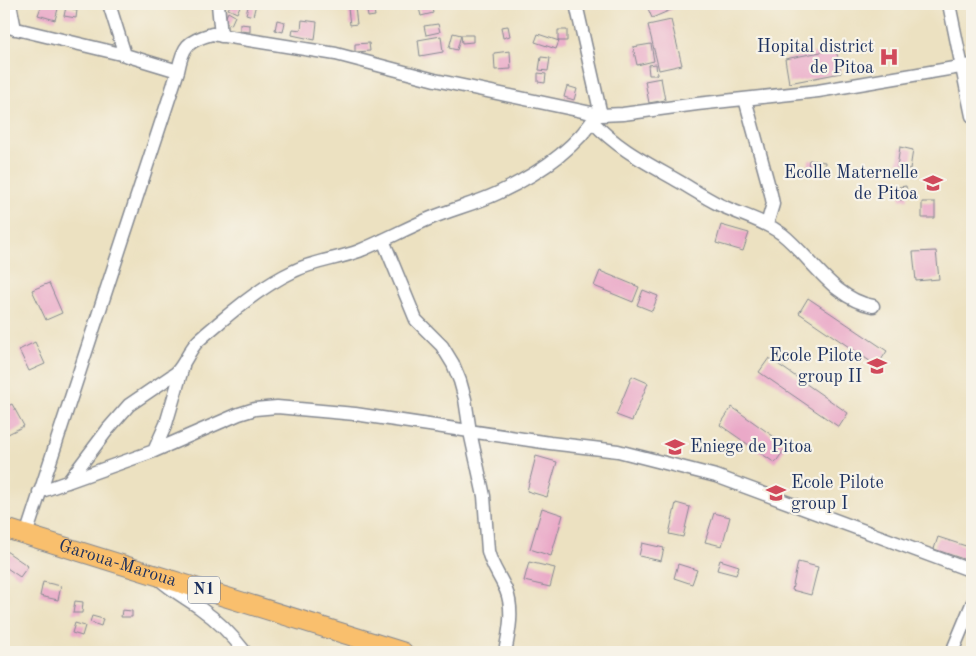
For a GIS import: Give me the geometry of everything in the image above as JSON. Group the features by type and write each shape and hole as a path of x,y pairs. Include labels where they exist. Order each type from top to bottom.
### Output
{"highway":[{"name":"Garoua-Maroua","path":"4,528 403,652"}],"street":[{"path":"10,4 10,28 125,55 178,71"},
{"path":"109,4 125,55"},
{"path":"218,4 221,36"},
{"path":"576,4 597,117 617,145 721,205 767,224 784,236 835,287 860,304 873,306"},
{"path":"949,4 967,66 972,116"},
{"path":"26,535 182,54 192,41 212,34 336,54 435,80 597,117 818,91 967,66"},
{"path":"745,99 772,194 773,204 767,224"},
{"path":"154,451 166,424 186,356 197,342 247,298 296,270 346,255 517,183 567,150 597,117"},
{"path":"383,240 416,320 442,346 453,364 465,399 484,496 488,551 490,560 506,591 509,602 509,632 505,652"},
{"path":"68,482 108,429 129,405 164,382 183,366"},
{"path":"39,492 154,451 239,414 255,409 355,414 470,432 618,451 716,476 972,572"},
{"path":"155,575 170,589 201,608 232,634 245,652"},
{"path":"952,652 972,604"}],"building":[{"path":"42,4 59,5 55,20 38,15"},
{"path":"231,4 241,4 237,13 228,9"},
{"path":"249,4 256,4 253,16 246,14"},
{"path":"366,4 373,4 375,16 368,17"},
{"path":"418,4 431,4 433,13 421,16"},
{"path":"646,4 671,4 673,9 652,18"},
{"path":"66,7 77,10 76,18 64,16"},
{"path":"355,7 357,24 350,25 348,8"},
{"path":"228,12 235,16 231,25 224,21"},
{"path":"277,20 285,22 283,32 275,30"},
{"path":"302,20 317,22 315,40 292,35 293,29 301,30"},
{"path":"671,20 682,65 659,70 648,25"},
{"path":"240,24 250,25 250,32 240,31"},
{"path":"438,24 440,32 426,35 424,26"},
{"path":"508,26 510,36 503,38 501,27"},
{"path":"558,30 567,30 567,41 558,41"},
{"path":"453,33 461,35 457,50 449,48"},
{"path":"538,34 559,41 556,49 535,42"},
{"path":"461,35 473,35 473,42 462,43"},
{"path":"441,36 443,52 420,56 418,40"},
{"path":"369,43 370,51 355,52 355,44"},
{"path":"651,44 654,61 637,65 633,47"},
{"path":"836,49 841,73 789,83 785,59"},
{"path":"510,51 511,69 495,70 494,53"},
{"path":"541,57 550,58 548,71 539,70"},
{"path":"656,64 657,75 649,75 648,65"},
{"path":"538,73 546,74 545,83 538,82"},
{"path":"661,78 665,100 649,103 645,81"},
{"path":"567,86 577,89 574,100 564,97"},
{"path":"900,147 913,150 910,169 897,167"},
{"path":"809,160 825,162 824,173 808,171"},
{"path":"906,186 908,199 900,200 899,187"},
{"path":"922,202 935,202 935,218 922,218"},
{"path":"721,225 749,233 743,251 716,243"},
{"path":"936,251 939,279 916,281 913,252"},
{"path":"600,271 639,287 633,302 594,286"},
{"path":"49,283 62,313 46,320 32,290"},
{"path":"643,290 658,296 652,311 637,305"},
{"path":"808,298 887,351 877,366 799,313"},
{"path":"35,342 45,364 29,371 19,350"},
{"path":"769,358 848,413 839,427 759,372"},
{"path":"632,376 648,383 632,421 616,415"},
{"path":"12,404 24,426 8,434 4,426 4,408"},
{"path":"732,407 787,446 775,463 720,425"},
{"path":"536,456 557,462 547,497 527,491"},
{"path":"676,503 690,507 683,537 669,534"},
{"path":"542,508 563,515 551,556 530,549"},
{"path":"714,513 730,517 722,546 705,542"},
{"path":"938,537 972,548 972,562 934,549"},
{"path":"642,543 664,548 661,561 639,556"},
{"path":"6,551 28,566 20,577 4,566 4,554"},
{"path":"720,560 739,566 736,575 717,570"},
{"path":"529,562 555,568 550,587 524,581"},
{"path":"798,562 818,567 811,595 792,590"},
{"path":"678,564 697,570 692,584 674,578"},
{"path":"43,582 61,586 58,600 40,596"},
{"path":"75,601 83,602 82,613 73,613"},
{"path":"122,610 132,611 132,617 121,617"},
{"path":"92,616 103,619 101,626 90,622"},
{"path":"75,623 85,626 82,636 72,633"}],"place":[{"name":"Hopital district de Pitoa","path":"889,57"},
{"name":"Ecolle Maternelle de Pitoa","path":"933,183"},
{"name":"Ecole Pilote group II","path":"877,366"},
{"name":"Eniege de Pitoa","path":"675,447"},
{"name":"Ecole Pilote group I","path":"776,493"}]}
